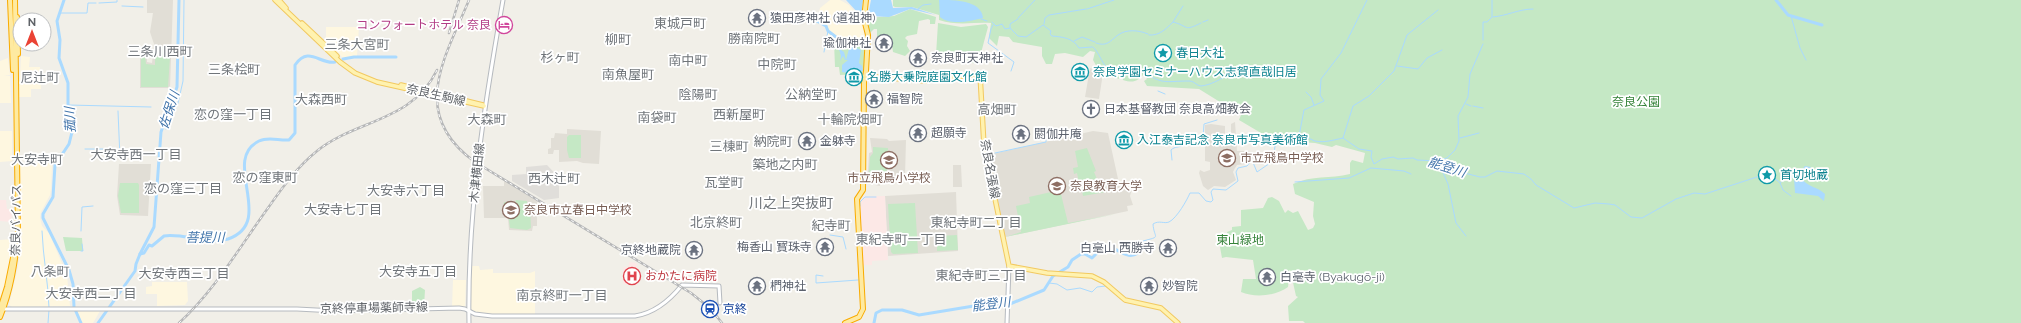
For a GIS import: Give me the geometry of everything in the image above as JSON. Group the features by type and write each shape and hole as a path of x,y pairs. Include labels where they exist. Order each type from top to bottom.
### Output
{"highway":[{"name":"奈良バイパス","path":"13,0 13,12"},
{"path":"13,0 13,71"},
{"path":"13,0 18,41 16,79"},
{"path":"845,323 859,317 864,309 857,199 863,190 865,76 868,35 864,19 866,0"},
{"name":"奈良バイパス","path":"0,317 16,234 14,52"},
{"name":"奈良バイパス","path":"1,309 16,260 18,235 14,52"}],"main road":[{"name":"奈良生駒線","path":"275,0 340,62 355,73 377,82 484,106"},
{"name":"奈良生駒線","path":"278,0 340,59 356,72 372,78 480,102 484,106"},
{"name":"木津横田線","path":"469,323 470,236 484,106 503,0"},
{"name":"奈良名張線","path":"865,76 925,80 980,74 984,146 1009,266"},
{"path":"1007,323 1009,266 1056,274 1083,275 1099,279 1125,300 1161,308 1178,323"},
{"name":"京終停車場薬師寺線","path":"1,309 291,309 335,311 442,308 465,309 475,314 492,316 635,316 649,313 660,307 682,285 719,286 720,303"}],"shaded area":[{"path":"147,0 173,0 170,88 140,88 140,54 147,54 147,62 152,63 154,44 150,32 153,13 147,13"},
{"path":"830,0 840,0 849,5 862,21 865,41 851,44 834,42 834,49 828,49 828,26 817,21 820,8"},
{"path":"326,27 359,27 357,56 344,59 326,42"},
{"path":"21,56 30,57 29,67 40,67 41,89 31,89 31,97 19,97"},
{"path":"8,58 10,75 4,75 10,76 11,103 0,103 0,61"},
{"path":"1090,68 1103,73 1099,99 1085,97"},
{"name":"市立飛鳥中学校","path":"1235,122 1237,151 1249,151 1250,156 1246,164 1237,165 1235,168 1233,172 1236,180 1225,187 1214,186 1208,190 1203,186 1199,173 1200,170 1204,172 1210,170 1210,162 1205,161 1205,125 1211,124 1225,126 1225,141 1231,140 1231,124"},
{"path":"567,129 601,131 599,164 577,161 559,162 559,150 554,150 553,154 548,154 548,149 551,148 551,138 554,138 555,133 567,134"},
{"path":"0,131 12,131 12,161 0,162"},
{"name":"奈良教育大学","path":"1093,131 1108,133 1120,188 1132,189 1130,196 1133,205 1127,206 1128,211 1005,237 988,155"},
{"name":"市立飛鳥小学校","path":"870,138 887,139 889,141 906,140 905,177 880,175 880,186 875,185 875,175 868,172 869,153 872,152"},
{"path":"44,162 52,164 51,189 50,195 40,217 42,226 49,233 67,275 70,306 12,307 9,305 18,267 20,250 20,163"},
{"path":"119,164 151,164 148,216 120,215 117,196"},
{"path":"547,165 563,182 559,184 559,198 544,200 512,181 512,175 526,174 526,167"},
{"path":"953,165 961,165 962,187 953,187"},
{"name":"奈良市立春日中学校","path":"504,181 539,202 537,202 537,226 533,226 532,231 509,230 508,218 484,218 483,186 504,186"},
{"path":"956,192 958,251 888,256 885,196"},
{"path":"865,196 885,196 888,260 872,261 872,265 863,265 860,201"},
{"path":"0,200 6,200 7,209 13,209 11,222 0,221"},
{"path":"13,239 7,278 0,301 0,240"},
{"path":"629,262 637,263 637,285 623,284 623,267 629,267"},
{"path":"471,266 479,266 480,270 493,269 493,273 530,273 535,271 535,314 488,314 471,311"},
{"path":"453,280 466,280 465,307 452,307"},
{"path":"152,282 187,282 188,301 185,305 157,306 157,294 146,294 146,287 152,286"},
{"path":"77,311 100,311 93,323 82,323"}],"green space":[{"path":"893,0 2021,0 2021,323 1305,323 1303,321 1289,321 1288,306 1298,297 1296,296 1292,278 1294,272 1289,270 1287,277 1284,278 1289,279 1288,287 1278,292 1265,295 1253,295 1241,292 1243,279 1256,279 1253,260 1226,257 1222,258 1220,247 1228,243 1227,232 1232,230 1232,227 1241,226 1241,210 1263,208 1268,198 1272,197 1279,201 1285,213 1288,210 1293,213 1298,211 1308,230 1313,228 1315,224 1313,216 1314,202 1295,194 1293,184 1307,179 1350,174 1350,163 1352,160 1363,163 1365,153 1336,145 1332,147 1315,143 1300,142 1293,144 1261,133 1239,120 1241,115 1199,89 1147,86 1144,81 1147,79 1144,74 1135,81 1130,81 1123,80 1122,73 1120,72 1119,79 1098,69 1093,60 1095,52 1090,51 1083,57 1065,53 1055,54 1052,64 1046,64 1042,56 1042,47 1013,42 1009,37 999,36 997,46 989,38 991,23 946,22 939,20 939,15 912,7 895,7 893,6"},
{"path":"910,9 936,17 935,24 930,24 930,20 928,19 919,21 917,34 907,36 905,38 908,41 907,46 910,51 905,56 893,52 892,45 888,47 886,46 888,39 882,38 880,43 877,36 877,29 874,29 870,33 865,18 894,16"},
{"path":"938,23 961,27 986,24 988,27 978,64 968,62 967,58 936,55"},
{"path":"862,40 865,41 865,55 862,73 859,76 859,74 840,75 839,67 835,67 834,42 851,44"},
{"path":"161,47 171,47 168,87 141,87 141,55 145,55 146,64 155,65 155,57 161,57"},
{"path":"569,135 581,135 581,158 569,158 567,150 567,137"},
{"path":"873,147 888,148 887,170 885,173 874,172 871,174 869,172 870,157 873,153"},
{"path":"1087,148 1096,171 1094,172 1097,179 1079,183 1077,173 1074,174 1073,168 1078,167 1075,151"},
{"path":"1104,182 1106,192 1083,196 1081,186"},
{"path":"120,183 138,183 139,213 121,213 118,196"},
{"path":"1060,190 1068,223 1116,214 1005,237 1021,232 1016,206 1030,203 1029,197"},
{"path":"516,200 527,201 527,204 530,205 531,228 527,230 510,228 508,214 503,212 504,202 515,203"},
{"path":"915,203 918,253 893,254 891,252 888,204"},
{"path":"957,235 958,250 937,251 937,236"},
{"path":"63,237 82,238 83,251 66,251"},
{"path":"420,287 425,290 424,307 412,307 412,291"}],"water":[{"path":"846,0 863,0 862,8 869,10 871,0 891,0 893,8 912,7 936,15 910,9 889,17 868,16 869,11 863,10 862,14 859,14"},
{"path":"939,0 952,0 972,4 978,8 983,18 961,22 945,20 940,17"},
{"path":"841,45 843,47 841,50 844,52 846,60 843,56 840,61 841,56 839,49"},
{"path":"850,45 861,50 859,63 862,66 863,71 849,71 848,73 842,72 842,65 848,60 846,60"},
{"path":"1805,166 1811,167 1802,176 1802,179 1807,184 1825,194 1824,201 1818,196 1795,193 1794,178"}],"waterway":[{"name":"菰川","path":"64,0 57,21 60,40 59,58 68,83 68,105 73,121 72,132 69,144 55,165 53,197 43,214 43,218 69,270 73,284 74,307 81,323"},
{"path":"99,3 117,2 117,0"},
{"name":"佐保川","path":"98,323 135,271 140,254 154,227 161,132 177,87 179,0"},
{"path":"166,129 178,103 183,81 184,0"},
{"path":"1018,18 1035,0"},
{"path":"1087,9 1114,0"},
{"path":"1299,136 1304,110 1324,101 1320,95 1321,79 1341,53 1367,0"},
{"path":"1483,40 1483,22 1487,22 1492,17 1492,0"},
{"name":"佐保川","path":"1776,0 1788,15 1822,25"},
{"path":"60,13 87,13 88,3 96,3"},
{"path":"918,9 923,5 931,4"},
{"path":"122,6 143,7"},
{"path":"1173,22 1183,6"},
{"path":"1044,24 1045,18 1049,15 1086,9"},
{"path":"1493,17 1533,9"},
{"path":"1343,138 1353,106 1369,96 1394,71 1407,35 1438,10"},
{"path":"794,16 813,19 826,26 828,31 840,40 852,41 852,45"},
{"path":"1791,16 1800,48 1806,60"},
{"path":"981,19 987,21"},
{"path":"1010,28 1010,24 1018,19"},
{"path":"1203,22 1208,20"},
{"path":"992,22 996,26 1002,24 1005,29 1010,28 1018,36 1026,37 1043,25 1051,31 1050,34 1052,36 1071,40 1079,48 1092,47"},
{"path":"1149,35 1159,33 1173,22 1188,28 1201,23"},
{"path":"993,25 988,43 1014,62 1011,71"},
{"path":"824,52 828,31"},
{"path":"1096,43 1106,44 1121,33 1129,31 1137,31 1148,34"},
{"path":"1074,41 1082,37 1095,42"},
{"path":"1437,161 1447,158 1455,150 1459,141 1458,116 1468,97 1470,74 1483,44"},
{"path":"1093,47 1105,65 1112,70 1126,66 1137,68"},
{"path":"1397,66 1418,69 1427,58 1442,50"},
{"name":"菩提川","path":"140,254 144,253 149,245 152,246 164,236 180,236 212,241 228,239 242,231 248,219 249,206 245,176 245,162 248,150 259,141 270,139 289,140 295,133 295,65 300,59 310,56 324,61 335,62"},
{"name":"菩提川","path":"343,59 354,57 396,57"},
{"path":"1138,68 1158,80 1168,82 1190,81 1201,86 1227,76"},
{"path":"1158,91 1165,94"},
{"path":"1306,92 1311,97 1314,105"},
{"path":"1466,104 1471,106"},
{"path":"68,105 151,107"},
{"path":"1473,106 1483,108"},
{"path":"118,111 120,158"},
{"path":"1172,160 1171,150 1192,140 1203,138 1204,124 1217,120"},
{"path":"995,153 1046,142 1046,129 1050,129"},
{"path":"1460,138 1479,133"},
{"name":"能登川","path":"1141,250 1143,241 1156,236 1153,224 1157,222 1169,222 1172,220 1181,209 1190,193 1199,193 1206,201 1211,202 1213,200 1211,192 1213,189 1226,190 1238,181 1236,172 1238,168 1247,166 1252,160 1257,172 1273,161 1275,146 1280,138 1289,140 1296,144 1303,135 1319,142 1343,138 1359,149 1372,151 1371,157 1374,164 1382,159 1393,157 1398,159 1413,158 1417,160 1437,161 1441,167 1480,177 1485,177 1497,171 1524,174 1536,185 1574,208 1595,203 1609,204 1615,205 1631,217 1642,218 1676,199 1694,193 1705,194 1760,176 1777,180 1780,183 1787,177 1795,177"},
{"path":"85,149 113,149"},
{"path":"1295,182 1349,178 1371,168 1404,171 1411,174"},
{"path":"1441,168 1448,184 1456,223 1466,236"},
{"path":"1780,183 1783,190 1791,196"},
{"path":"860,206 860,202 865,197 876,197"},
{"path":"81,231 82,207 93,206"},
{"path":"42,231 49,307"},
{"path":"830,235 843,237 846,249"},
{"path":"81,251 83,251 82,244"},
{"name":"能登川","path":"874,323 876,313 882,310 902,310 919,315 992,303 1010,304 1044,290 1053,276 1068,267 1072,260 1081,254 1085,254 1092,258 1099,251 1111,247 1129,255 1133,255 1141,250"},
{"path":"823,276 816,275 816,283 858,280"},
{"path":"1049,283 1057,284 1067,290 1080,288 1092,292 1097,287 1106,286"},
{"path":"48,323 49,310"}],"railway":[{"path":"449,33 459,0"},
{"path":"469,0 450,43 438,85 437,105 442,125 455,144 475,162 691,293 711,309 722,323"},
{"path":"179,323 215,283 290,178 303,164 317,151 333,140 399,110 413,100 426,87 437,70"}],"place":[{"name":"猿田彦神社 (道祖神)","path":"757,18"},
{"name":"コンフォートホテル 奈良","path":"504,25"},
{"name":"瑜伽神社","path":"884,43"},
{"name":"春日大社","path":"1163,53"},
{"name":"奈良町天神社","path":"918,58"},
{"name":"奈良学園セミナーハウス志賀直哉旧居","path":"1080,72"},
{"name":"名勝大乗院庭園文化館","path":"854,77"},
{"name":"福智院","path":"874,99"},
{"name":"日本基督教団 奈良高畑教会","path":"1091,109"},
{"name":"超願寺","path":"918,133"},
{"name":"閼伽井庵","path":"1021,134"},
{"name":"入江泰吉記念 奈良市写真美術館","path":"1124,140"},
{"name":"金躰寺","path":"807,141"},
{"name":"市立飛鳥中学校","path":"1227,158"},
{"name":"市立飛鳥小学校","path":"889,160"},
{"name":"首切地蔵","path":"1767,175"},
{"name":"奈良教育大学","path":"1057,186"},
{"name":"奈良市立春日中学校","path":"511,210"},
{"name":"梅香山 寳珠寺","path":"825,247"},
{"name":"白毫山 西勝寺","path":"1168,248"},
{"name":"京終地蔵院","path":"694,250"},
{"name":"おかたに病院","path":"632,276"},
{"name":"白毫寺 (Byakugō-ji)","path":"1267,277"},
{"name":"椚神社","path":"757,286"},
{"name":"妙智院","path":"1149,286"},
{"name":"京終","path":"710,309"}],"district":[{"name":"東城戸町","path":"680,23"},
{"name":"勝南院町","path":"754,38"},
{"name":"柳町","path":"618,39"},
{"name":"三条大宮町","path":"357,44"},
{"name":"三条川西町","path":"160,51"},
{"name":"杉ヶ町","path":"560,57"},
{"name":"南中町","path":"688,60"},
{"name":"中院町","path":"777,64"},
{"name":"三条桧町","path":"234,69"},
{"name":"南魚屋町","path":"628,74"},
{"name":"尼辻町","path":"40,77"},
{"name":"陰陽町","path":"698,94"},
{"name":"公納堂町","path":"811,94"},
{"name":"大森西町","path":"321,99"},
{"name":"高畑町","path":"997,109"},
{"name":"恋の窪一丁目","path":"233,114"},
{"name":"西新屋町","path":"739,114"},
{"name":"南袋町","path":"657,117"},
{"name":"大森町","path":"487,119"},
{"name":"十輪院畑町","path":"850,119"},
{"name":"納院町","path":"773,141"},
{"name":"三棟町","path":"729,146"},
{"name":"大安寺西一丁目","path":"136,154"},
{"name":"大安寺町","path":"37,159"},
{"name":"築地之内町","path":"785,164"},
{"name":"恋の窪東町","path":"265,177"},
{"name":"西木辻町","path":"554,178"},
{"name":"瓦堂町","path":"724,182"},
{"name":"恋の窪三丁目","path":"183,188"},
{"name":"大安寺六丁目","path":"406,190"},
{"name":"川之上突抜町","path":"791,203"},
{"name":"大安寺七丁目","path":"343,209"},
{"name":"北京終町","path":"716,222"},
{"name":"東紀寺町二丁目","path":"976,222"},
{"name":"紀寺町","path":"831,225"},
{"name":"東紀寺町一丁目","path":"901,239"},
{"name":"八条町","path":"50,271"},
{"name":"大安寺五丁目","path":"418,271"},
{"name":"大安寺西三丁目","path":"184,273"},
{"name":"東紀寺町三丁目","path":"981,275"},
{"name":"大安寺西二丁目","path":"91,293"},
{"name":"南京終町一丁目","path":"562,295"}],"park label":[{"name":"奈良公園","path":"1636,102"},
{"name":"東山緑地","path":"1240,240"}]}
